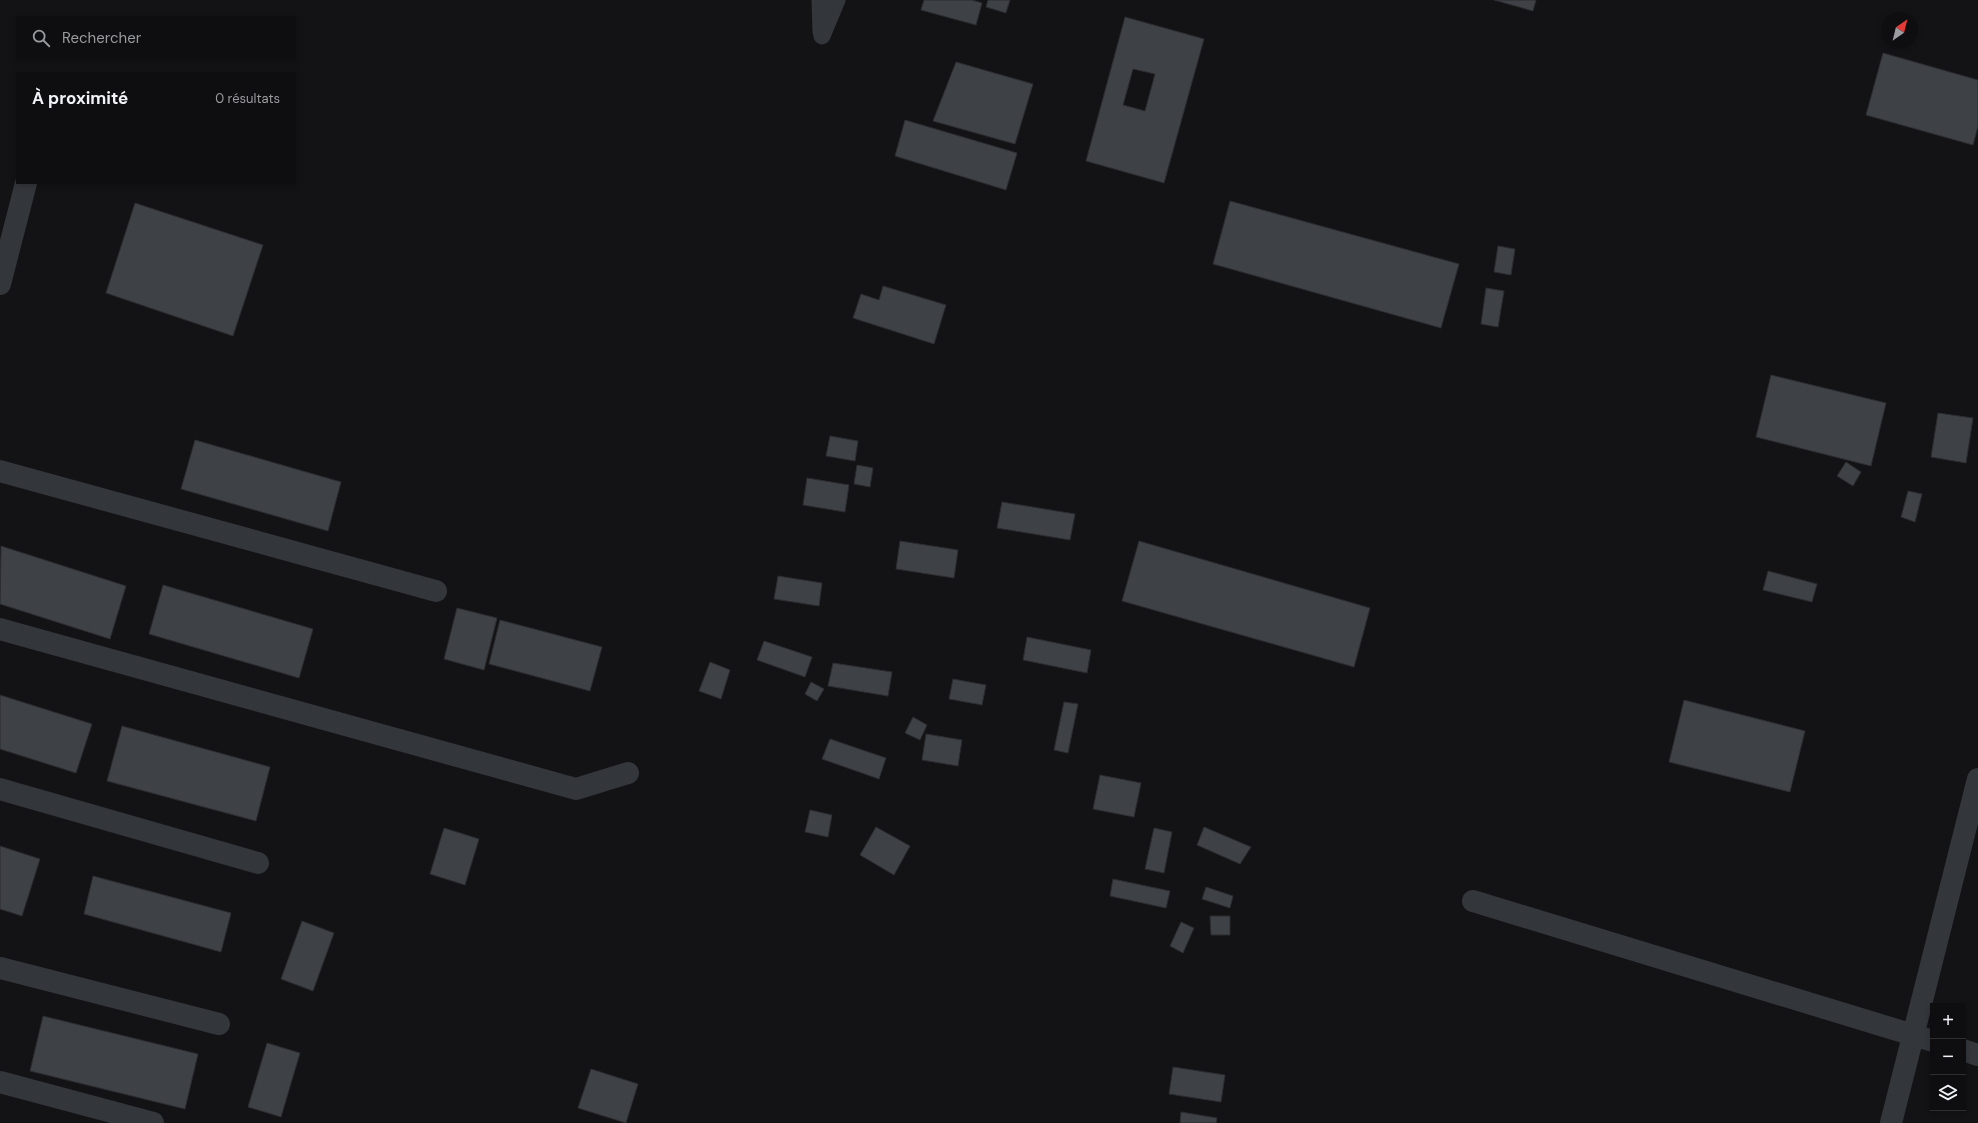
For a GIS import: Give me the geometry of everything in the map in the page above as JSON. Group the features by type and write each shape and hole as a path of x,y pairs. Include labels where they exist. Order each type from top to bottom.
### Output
{"street":[{"path":"0,284 26,184"},
{"path":"0,471 436,591"},
{"path":"0,629 576,790 628,773"},
{"path":"1891,1123 1924,1038 1978,779"},
{"path":"0,789 258,863"},
{"path":"1474,901 1924,1038"},
{"path":"0,968 219,1024"},
{"path":"1966,1051 1978,1055"},
{"path":"0,1082 153,1123"}],"lane":[{"path":"820,0 822,36 837,0"}],"building":[{"path":"924,0 972,0 982,3 976,25 921,10"},
{"path":"988,0 1010,0 1006,13 986,7"},
{"path":"1494,0 1536,0 1533,11"},
{"path":"1125,17 1204,39 1164,183 1086,161","holes":["1133,69 1155,74 1145,111 1123,105"]},
{"path":"1883,53 1978,80 1978,126 1973,145 1866,115"},
{"path":"956,62 1033,84 1015,144 933,121"},
{"path":"905,120 1017,153 1006,190 895,156"},
{"path":"1230,201 1459,264 1441,328 1213,264"},
{"path":"135,203 263,245 233,336 106,293"},
{"path":"1498,246 1515,249 1511,275 1494,272"},
{"path":"883,286 946,305 934,344 853,318 861,294 879,300"},
{"path":"1486,288 1504,291 1498,327 1481,324"},
{"path":"1771,375 1886,403 1871,466 1756,437"},
{"path":"1938,413 1973,418 1966,463 1931,457"},
{"path":"830,436 858,441 855,461 826,456"},
{"path":"195,440 341,482 328,531 181,489"},
{"path":"1846,462 1861,472 1853,486 1837,476"},
{"path":"857,465 873,468 870,487 854,484"},
{"path":"807,478 849,485 845,512 803,505"},
{"path":"1908,491 1922,494 1915,522 1901,517"},
{"path":"1002,502 1075,514 1070,540 997,528"},
{"path":"900,541 958,550 954,578 896,569"},
{"path":"1139,541 1370,608 1354,667 1122,601"},
{"path":"1,546 126,586 110,639 0,604"},
{"path":"1768,571 1817,584 1812,602 1763,590"},
{"path":"778,576 822,583 819,606 774,599"},
{"path":"163,585 313,629 299,678 149,634"},
{"path":"457,608 497,618 484,670 444,659"},
{"path":"500,620 602,647 590,691 489,664"},
{"path":"1027,637 1091,650 1087,673 1023,660"},
{"path":"764,641 812,657 805,677 757,660"},
{"path":"710,662 730,670 721,699 699,691"},
{"path":"833,663 892,672 888,696 828,686"},
{"path":"953,679 986,685 982,705 949,699"},
{"path":"811,682 824,689 817,701 805,694"},
{"path":"0,695 92,724 76,773 0,749"},
{"path":"1684,700 1805,731 1790,792 1669,762"},
{"path":"1064,702 1078,704 1068,753 1054,750"},
{"path":"913,717 927,725 920,740 905,733"},
{"path":"122,726 270,767 256,821 107,781"},
{"path":"926,734 962,740 958,766 922,760"},
{"path":"830,739 886,758 879,779 822,759"},
{"path":"1100,775 1141,783 1134,817 1093,809"},
{"path":"810,810 832,815 828,837 805,832"},
{"path":"876,827 910,846 894,875 860,855"},
{"path":"1204,827 1251,847 1240,864 1197,845"},
{"path":"444,828 479,839 465,885 430,874"},
{"path":"1154,828 1172,832 1164,873 1145,869"},
{"path":"0,846 40,859 22,916 0,909"},
{"path":"93,876 231,913 221,952 84,914"},
{"path":"1113,879 1170,891 1166,908 1110,896"},
{"path":"1206,887 1233,896 1230,908 1202,899"},
{"path":"1210,916 1230,916 1230,935 1211,935"},
{"path":"302,921 334,933 313,991 281,979"},
{"path":"1181,922 1194,928 1183,953 1170,946"},
{"path":"43,1016 198,1054 185,1109 30,1071"},
{"path":"267,1043 300,1053 281,1117 248,1107"},
{"path":"1173,1067 1225,1075 1221,1102 1169,1094"},
{"path":"591,1069 638,1084 626,1123 578,1108"},
{"path":"1181,1112 1217,1118 1216,1123 1180,1123"}]}
